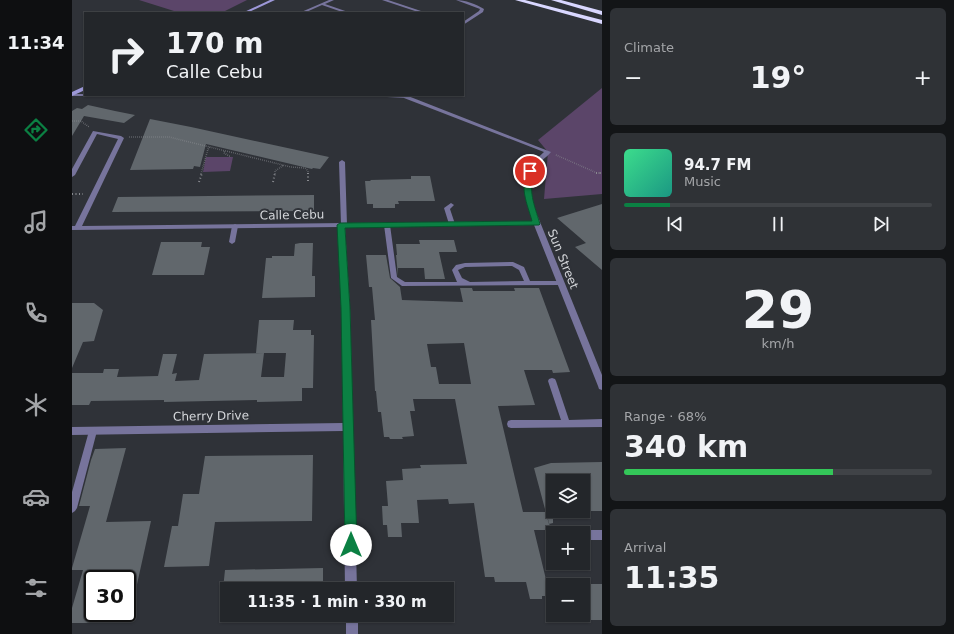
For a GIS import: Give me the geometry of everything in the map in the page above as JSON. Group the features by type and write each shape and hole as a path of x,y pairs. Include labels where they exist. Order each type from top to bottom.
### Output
{"highway":[{"path":"518,0 602,22"},
{"path":"554,0 602,13"}],"main road":[{"path":"246,12 273,0"},
{"path":"72,94 84,88"}],"street":[{"path":"406,97 548,152"},
{"path":"72,175 95,132 121,138 74,228"},
{"name":"Sun Street","path":"548,152 534,164 530,171 527,181 528,198 536,224 602,386"},
{"name":"Calle Cebu","path":"74,228 536,224"},
{"path":"342,225 349,427 351,582"},
{"name":"Cherry Drive","path":"72,431 349,427"},
{"path":"590,535 602,535"},
{"path":"352,622 352,634"}],"lane":[{"path":"303,12 332,0"},
{"path":"384,0 422,12"},
{"path":"458,0 482,9 481,12 464,23"},
{"path":"322,4 346,12"},
{"path":"72,94 84,95"},
{"path":"387,96 406,97"},
{"path":"342,162 342,225"},
{"path":"451,205 448,208 452,224"},
{"path":"387,225 394,278 404,284 560,283"},
{"path":"232,242 235,226"},
{"path":"469,284 457,278 455,273 458,267 465,265 513,264 522,269 528,283"},
{"path":"552,381 566,423"},
{"path":"511,424 602,423"},
{"path":"72,508 92,431"}],"path":[{"path":"72,121 80,121 95,132"},
{"path":"121,138 170,137 224,151 307,169 308,182"},
{"path":"199,182 208,149 210,147"},
{"path":"224,151 224,154 231,157"},
{"path":"548,152 597,173 602,173"},
{"path":"273,182 275,171 284,165"}],"shaded area":[{"path":"139,0 247,0 223,12 173,12 174,11"},
{"path":"602,88 602,194 544,199 548,152 538,140"},
{"path":"206,157 233,157 230,171 203,172"}],"building":[{"path":"88,105 135,115 124,123 84,116 72,136 72,111 77,108 82,109"},
{"path":"150,119 329,157 320,169 312,169 206,144 200,167 194,166 193,169 130,170"},
{"path":"411,176 430,176 435,201 398,201 399,204 395,204 395,208 373,208 373,204 367,204 365,181 411,179"},
{"path":"314,195 314,211 112,212 118,197"},
{"path":"602,204 602,270 575,247 586,243 557,218"},
{"path":"419,240 454,240 457,252 439,252 445,279 425,279 424,268 398,268 398,276 396,244 420,244"},
{"path":"161,242 202,242 201,247 210,247 204,275 152,275"},
{"path":"313,243 312,276 315,276 315,297 262,298 266,258 272,258 272,256 294,256 295,244"},
{"path":"366,255 386,255 390,278 400,287 402,300 463,302 460,288 472,288 473,291 515,291 514,288 539,288 570,372 553,373 552,370 524,370 535,405 498,406 523,512 546,512 546,518 548,518 550,526 546,526 546,530 534,530 546,580 546,596 542,596 542,599 530,599 526,582 495,582 494,577 485,577 474,503 449,504 448,499 417,500 419,523 401,523 402,537 388,537 387,525 383,525 382,506 388,506 386,481 403,480 402,469 421,468 420,465 467,464 455,399 413,399 415,411 410,411 414,436 402,437 403,439 390,439 389,437 384,437 381,412 378,412 375,391 371,320 375,320 372,287 369,287","holes":["464,343 471,384 439,384 436,367 431,367 427,344"]},
{"path":"72,303 94,303 103,310 94,341 83,342 72,368"},
{"path":"259,320 294,320 293,330 311,330 311,335 314,335 313,388 302,388 302,401 91,401 89,405 72,405 72,373 103,373 104,369 119,369 117,377 158,376 163,354 177,354 172,374 177,373 175,381 199,380 204,354 264,353 256,353","holes":["264,353 286,353 284,377 261,377"]},
{"path":"126,448 106,522 151,521 136,589 136,570 84,570 84,622 93,623 72,623 72,608 83,570 72,570 72,568 90,506 79,506 95,449"},
{"path":"313,455 312,521 215,522 209,566 164,567 172,526 178,526 183,494 199,494 205,456"},
{"path":"602,462 602,511 590,511 590,474 546,474 546,513 534,468 551,463"},
{"path":"547,518 553,518 553,523 549,524"},
{"path":"323,568 323,582 224,582 225,570"},
{"path":"590,584 602,584 602,620 590,620"}],"route":[{"path":"351,545 346,308 340,225 536,224 527,192 527,181 530,171"}]}
